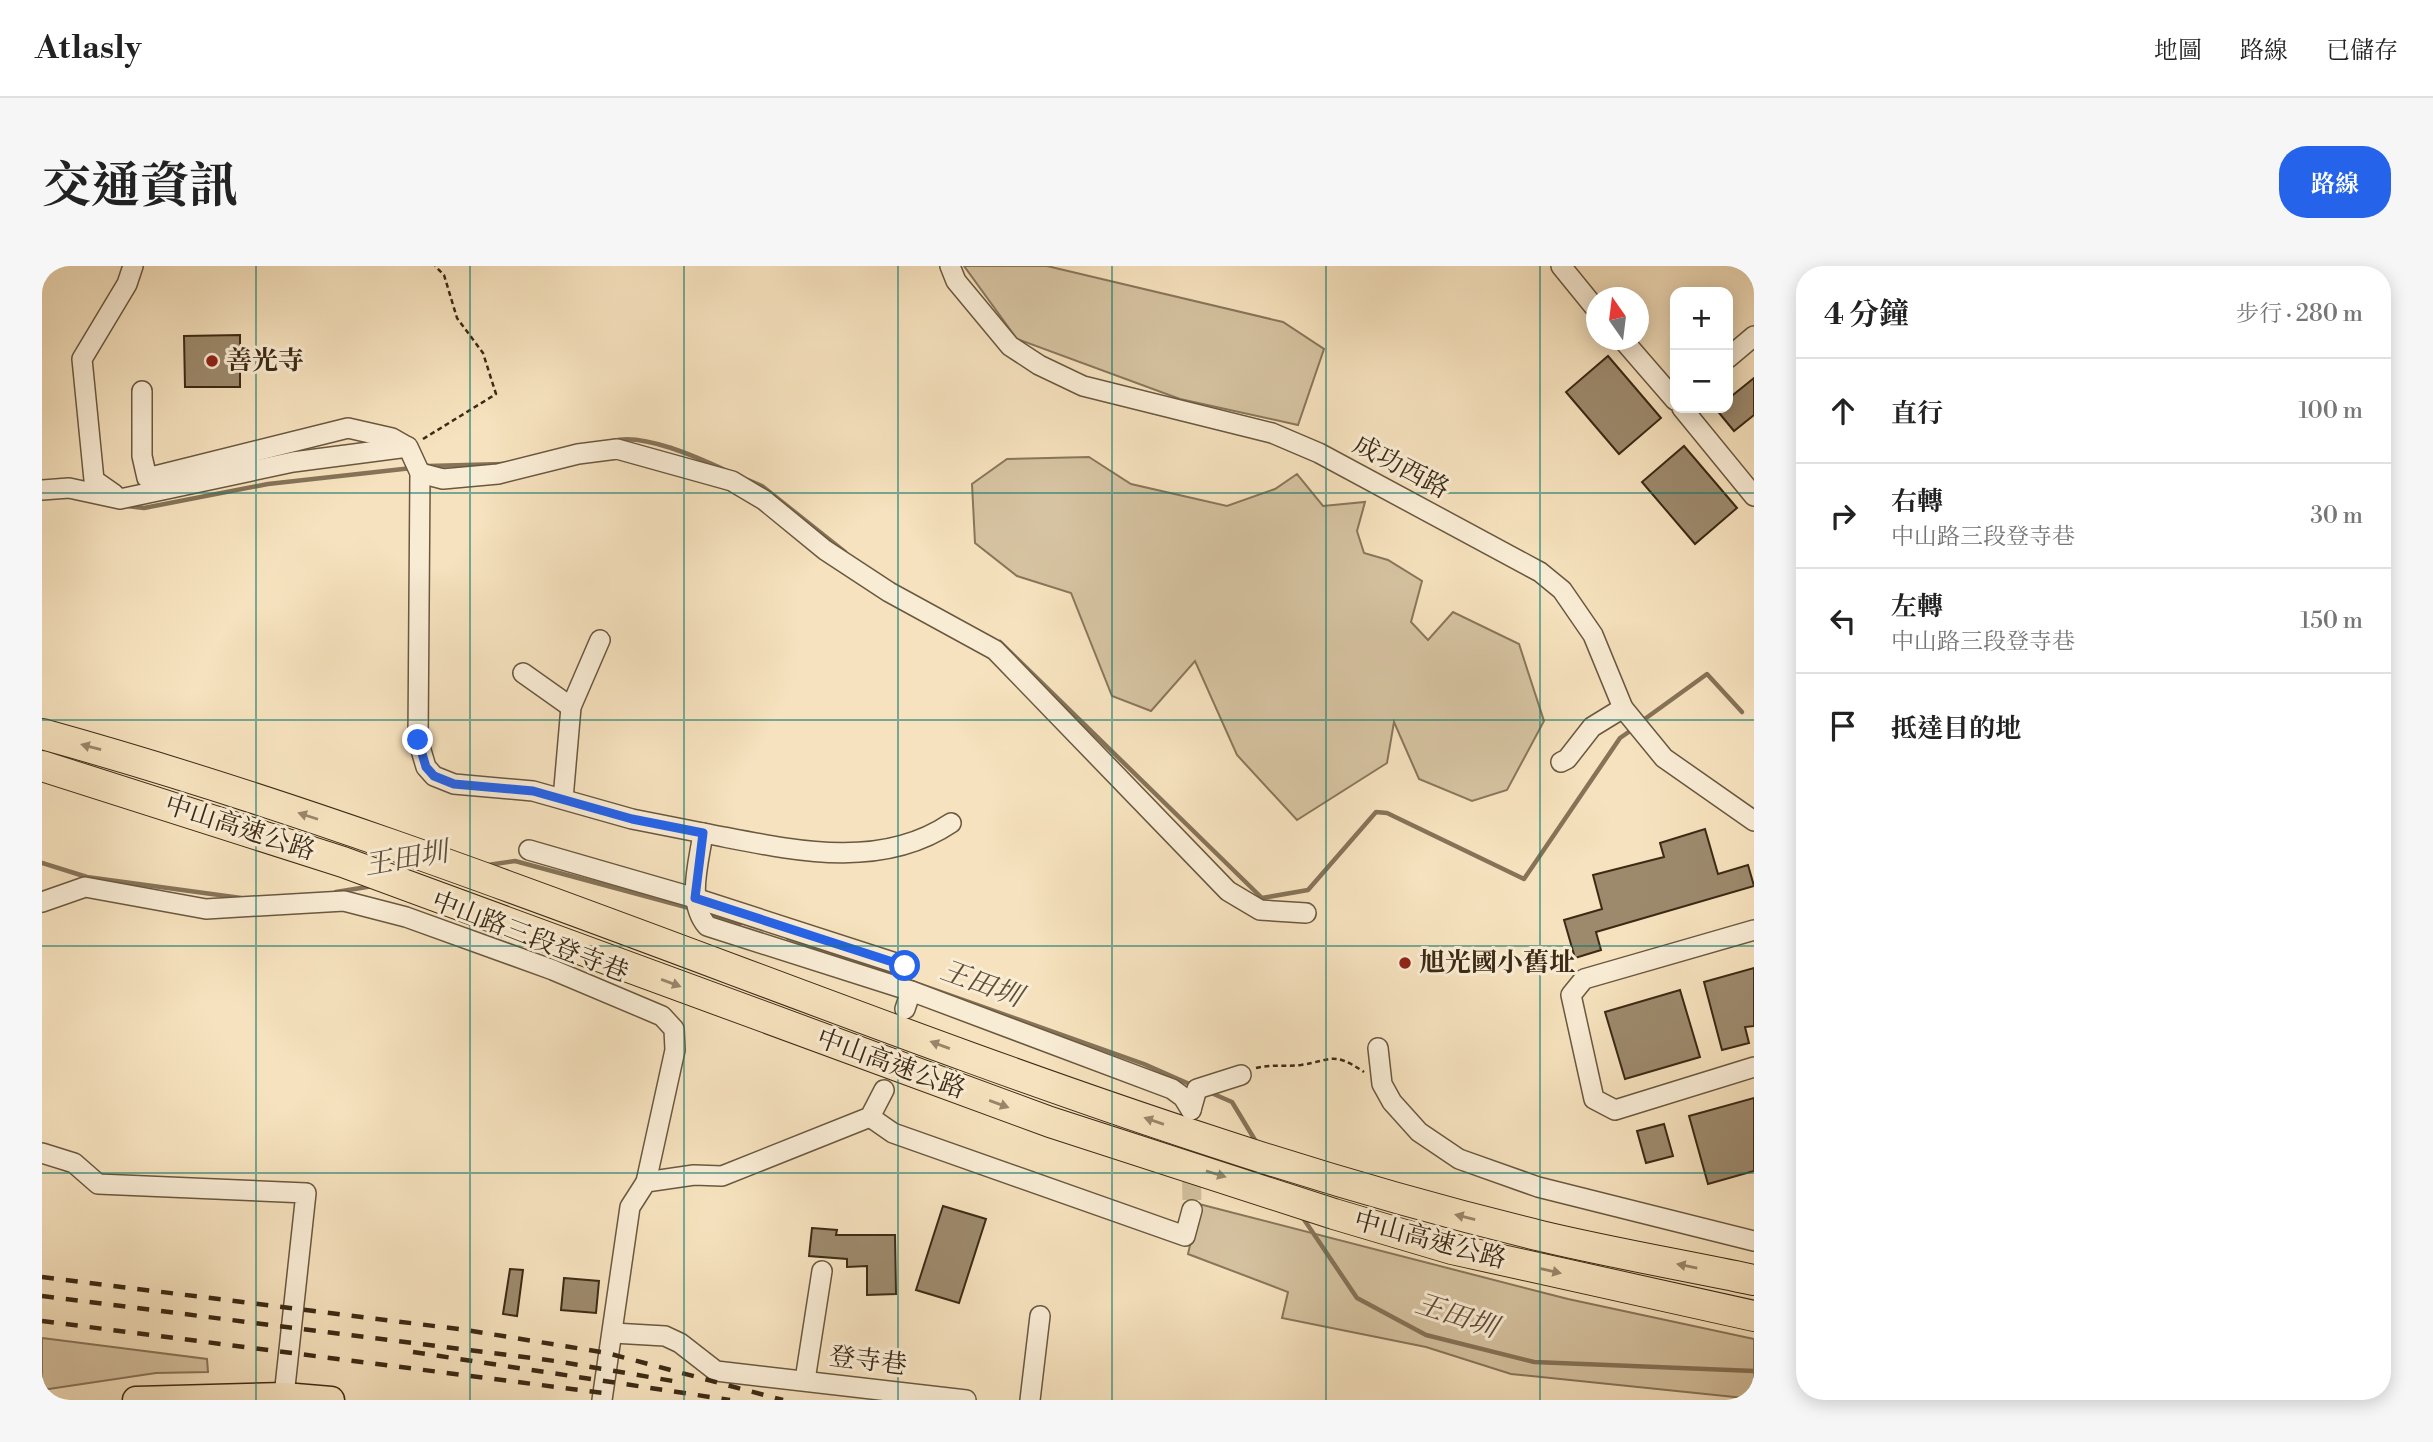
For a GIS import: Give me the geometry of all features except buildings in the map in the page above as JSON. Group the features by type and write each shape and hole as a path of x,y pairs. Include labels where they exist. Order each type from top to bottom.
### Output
{"highway":[{"name":"中山高速公路","path":"42,734 236,791 373,837 490,878 666,946 1210,1141 1431,1208 1547,1237 1754,1280"},
{"name":"中山高速公路","path":"42,766 343,862 1051,1122 1334,1214 1452,1250 1712,1310 1754,1316"}],"main road":[{"path":"136,1400 284,1396 331,1400"}],"street":[{"path":"120,499 94,480 82,359 127,284 133,266"},
{"name":"成功西路","path":"950,266 956,281 1010,346 1039,365 1083,386 1272,433 1319,453 1540,572 1562,590 1593,635 1623,708 1664,758 1754,821"},
{"path":"1561,266 1586,296"},
{"path":"1733,354 1754,336"},
{"path":"1632,350 1670,394"},
{"path":"142,391 142,456 147,478 348,428 392,438 415,461 443,479 498,474 578,454 617,449 733,481 764,500 825,550 888,592 995,650 1228,891 1261,909 1306,913"},
{"path":"1687,413 1748,475 1754,496"},
{"path":"42,490 69,488 120,499 293,462 415,461"},
{"path":"415,461 418,740 426,767 434,776 454,784 533,791 632,819 799,851 852,853 926,840 951,823"},
{"path":"563,799 571,707 600,640"},
{"path":"523,673 571,707"},
{"path":"1561,762 1567,759 1592,727 1623,708"},
{"path":"703,833 695,898 700,918 707,926 908,1000 1171,1089 1183,1097 1191,1110 1197,1089 1241,1075"},
{"path":"528,850 695,898 905,966"},
{"name":"中山路三段登寺巷","path":"42,902 85,887 206,909 344,901 406,917 554,970 662,1016 674,1029 675,1050 646,1182 630,1207 602,1400"},
{"path":"1754,930 1584,979 1571,995 1594,1099 1615,1110 1754,1067"},
{"path":"1378,1048 1382,1084 1392,1102 1419,1132 1459,1159 1538,1187 1754,1241"},
{"path":"646,1182 694,1175 722,1177 870,1117 884,1090"},
{"path":"870,1117 893,1133 1185,1236 1192,1210"},
{"path":"42,1153 74,1163 98,1184 306,1193 284,1396"},
{"name":"登寺巷","path":"805,1380 822,1271"},
{"path":"1030,1400 1040,1316"},
{"name":"登寺巷","path":"613,1333 665,1336 680,1343 716,1371 965,1400"}],"path":[{"path":"415,461 496,394 483,353 457,318 444,275 435,266"},
{"path":"1241,1075 1259,1067 1303,1065 1322,1058 1347,1061 1367,1074"}],"shaded area":[{"path":"964,266 1047,266 1283,322 1324,349 1298,425 1180,399 1017,339"},
{"path":"1089,457 1131,484 1227,506 1275,489 1297,474 1323,506 1365,502 1357,531 1364,553 1388,560 1422,581 1411,622 1428,640 1453,612 1519,644 1544,721 1507,790 1472,801 1419,779 1394,722 1387,763 1297,820 1237,755 1195,661 1151,711 1112,696 1071,593 1017,576 975,543 972,484 1007,459"},
{"path":"1199,1204 1568,1299 1754,1339 1754,1399 1511,1374 1426,1347 1282,1318 1288,1292 1188,1254"},
{"path":"42,1338 207,1359 208,1372 156,1373 42,1390"}],"waterway":[{"path":"613,441 625,439 654,443 686,453 727,471"},
{"path":"428,466 503,464"},
{"path":"127,506 144,508 268,484 412,468"},
{"path":"748,480 762,486 845,552"},
{"path":"1000,642 1262,898 1308,890 1376,812 1387,813 1524,879 1620,738 1633,729"},
{"path":"1642,721 1707,674 1742,712"},
{"name":"王田圳","path":"488,865 515,861 693,909"},
{"name":"王田圳","path":"42,863 87,877 241,898"},
{"name":"王田圳","path":"336,892 373,886"},
{"name":"王田圳","path":"708,913 740,923"},
{"name":"王田圳","path":"788,938 1144,1064 1194,1086"},
{"name":"王田圳","path":"1209,1092 1232,1102 1258,1145"},
{"name":"王田圳","path":"1303,1218 1357,1298 1426,1335 1534,1362 1754,1371"}],"tunnel":[{"path":"1191,1123 1192,1210"}],"railway":[{"path":"42,1277 466,1330 607,1353 783,1400"},
{"path":"42,1296 555,1361 679,1382"},
{"path":"42,1321 611,1394"},
{"path":"413,1352 730,1400"}],"place":[{"name":"善光寺","path":"212,361"},
{"name":"旭光國小舊址","path":"1405,963"}],"route":[{"path":"418,740 426,767 434,776 454,784 533,791 632,819 703,833 695,898 905,966"}]}
